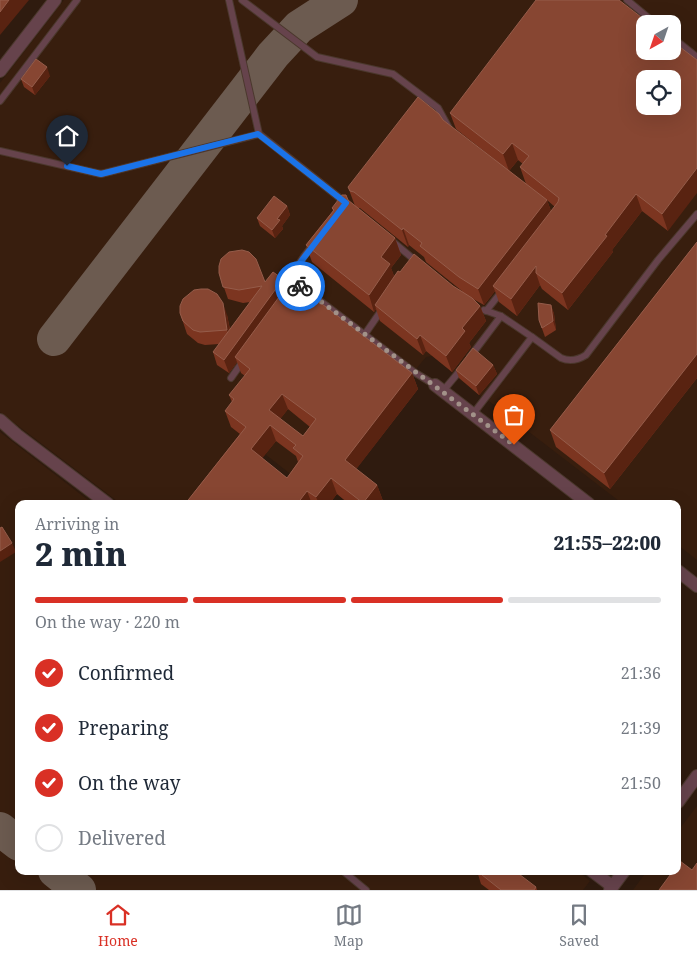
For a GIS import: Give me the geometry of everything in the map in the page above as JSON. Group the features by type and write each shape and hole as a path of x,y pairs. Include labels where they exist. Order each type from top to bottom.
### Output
{"street":[{"path":"0,71 55,0"},
{"path":"439,388 584,500"},
{"path":"0,420 103,500"},
{"path":"681,573 697,586"},
{"path":"681,798 697,776"},
{"path":"596,875 611,888 621,875"}],"lane":[{"path":"0,101 77,0"},
{"path":"229,0 258,134 349,205 340,210"},
{"path":"242,0 317,57 393,74 438,108 452,133"},
{"path":"627,0 645,15"},
{"path":"681,45 697,58"},
{"path":"0,151 101,174 258,134"},
{"path":"474,306 501,316 566,360 580,359 586,355 658,260 697,214"},
{"path":"386,236 424,267"},
{"path":"317,241 299,264 295,279 299,285 439,388 501,316"},
{"path":"410,269 416,261"},
{"path":"486,311 509,282"},
{"path":"289,299 299,285"},
{"path":"364,334 388,302"},
{"path":"473,414 532,337"},
{"path":"231,378 248,354"},
{"path":"348,875 366,890"}],"shaded area":[{"path":"64,0 697,0 697,560 681,547 681,500 618,500 479,395 432,356 426,357 407,380 351,475 349,500 344,500 337,494 332,500 324,500 242,436 194,500 116,500 0,412 0,83"},
{"path":"0,432 88,500 15,500 15,875 583,875 590,881 583,890 0,890"},
{"path":"697,806 697,890 633,890 644,875 681,875 681,827"}],"building":[{"path":"0,0 9,0 0,12"},
{"path":"536,0 619,0 638,15 636,15 636,60 681,60 681,48 697,60 697,168 662,214 636,194 605,235 607,236 562,293 536,273 536,266 511,299 493,286 558,202 559,198 520,167 529,156 512,143 503,154 450,113"},
{"path":"36,59 47,67 32,87 21,79"},
{"path":"418,97 439,114 443,120 547,200 478,289 459,277 420,246 422,243 403,228 402,230 354,192 350,191 348,187"},
{"path":"342,195 346,195 348,200 395,238 381,257 390,264 369,295 306,245 334,210 332,208"},
{"path":"274,196 287,206 277,219 280,220 272,230 257,218"},
{"path":"697,242 697,354 604,473 550,430"},
{"path":"242,250 249,252 256,259 265,282 273,272 283,279 224,360 213,352 262,286 239,290 223,287 219,273 221,259 229,252"},
{"path":"414,254 480,306 462,328 465,331 446,356 420,335 417,339 375,305 398,271 400,272"},
{"path":"290,282 294,286 296,284 412,373 345,460 377,485 365,500 359,500 331,478 316,497 307,491 300,500 188,500 246,427 225,411 234,399 229,395 250,369 235,357","holes":["282,394 316,419 303,436 269,410","270,425 296,445 293,448 303,456 287,478 251,449"]},
{"path":"208,289 217,294 223,303 227,330 200,332 193,330 183,321 180,306 183,299 194,290"},
{"path":"538,303 551,305 553,321 542,328 539,320"},
{"path":"473,348 493,365 476,386 456,370"},
{"path":"2,527 12,543 0,551 0,528"},
{"path":"681,862 692,870 697,863 697,890 659,890 670,875 681,875"},
{"path":"482,875 520,875 536,887 534,890 501,890"}],"taxiway":[{"path":"54,339 273,55 299,27 341,0"},
{"path":"0,829 15,841"},
{"path":"60,875 79,890"}],"way so far":[{"path":"300,286 414,372 444,391 514,445"}],"route":[{"path":"67,166 101,174 258,134 346,203 299,264 295,279 300,286"}]}
